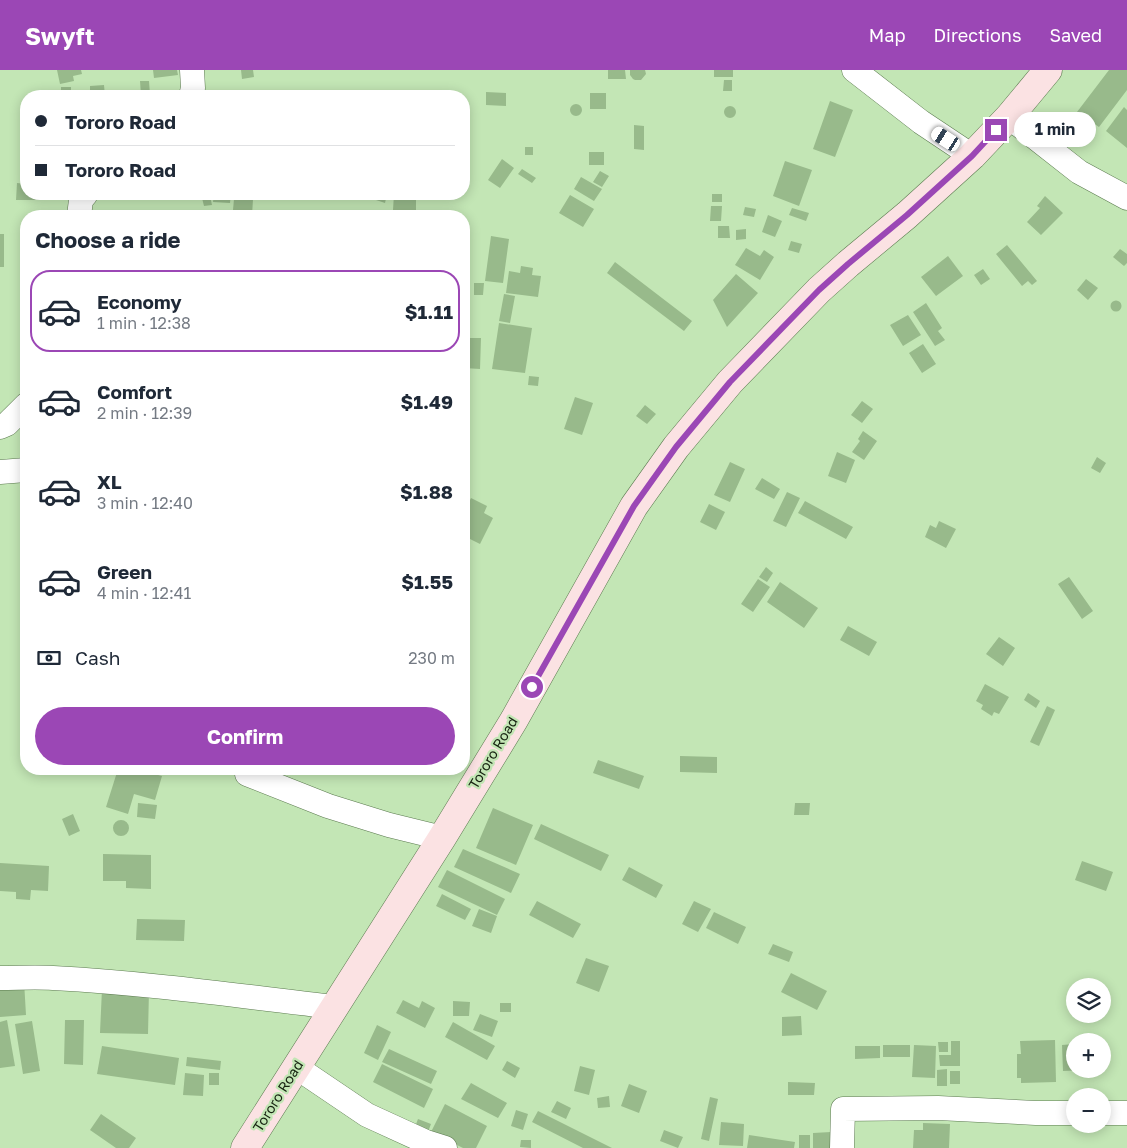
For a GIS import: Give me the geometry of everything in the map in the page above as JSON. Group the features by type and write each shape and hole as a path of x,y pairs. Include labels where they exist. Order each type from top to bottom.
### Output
{"main road":[{"name":"Tororo Road","path":"245,1148 442,838 514,720 634,506 676,447 730,382 819,290 907,215 972,156 1048,70"}],"street":[{"path":"192,70 192,90"},
{"path":"854,70 921,122 972,156"},
{"path":"1008,117 1079,172 1127,198"},
{"path":"0,427 7,424 20,411"},
{"path":"0,472 20,470"},
{"path":"250,775 328,806 389,825 442,838"},
{"path":"0,978 52,978 108,982 334,1007"},
{"path":"296,1067 367,1115 426,1142 445,1148"},
{"path":"842,1148 843,1109 938,1108 1066,1113"},
{"path":"1111,1113 1127,1113"}],"building":[{"path":"57,70 81,70 82,74 73,76 74,81 60,84"},
{"path":"153,70 177,70 178,75 154,78"},
{"path":"241,70 253,70 254,77 242,79"},
{"path":"608,70 625,70 626,79 608,79"},
{"path":"630,70 645,70 646,74 641,80 635,80 630,75"},
{"path":"714,70 733,70 733,77 714,77"},
{"path":"1109,70 1127,70 1127,90 1099,127 1077,112"},
{"path":"724,80 732,80 732,91 723,91"},
{"path":"140,81 149,81 150,90 141,90"},
{"path":"104,85 104,90 90,90 90,86"},
{"path":"61,87 71,87 71,90 61,90"},
{"path":"486,92 506,93 506,106 486,105"},
{"path":"590,93 606,93 606,109 590,109"},
{"path":"830,101 853,110 835,157 813,149"},
{"path":"578,104 581,105 581,115 574,116 571,115 570,108 571,105"},
{"path":"732,106 735,107 735,117 728,118 725,117 724,110 725,107"},
{"path":"1124,107 1127,110 1127,148 1106,131"},
{"path":"634,125 644,126 644,150 634,149"},
{"path":"525,147 533,147 533,155 525,155"},
{"path":"589,152 604,152 604,165 589,165"},
{"path":"502,159 514,168 500,188 488,180"},
{"path":"785,161 812,170 799,206 773,196"},
{"path":"522,169 536,178 532,183 518,174"},
{"path":"600,171 609,176 602,187 593,182"},
{"path":"581,177 602,189 594,201 574,189"},
{"path":"17,183 20,183 20,200 16,200"},
{"path":"712,194 722,194 722,202 712,202"},
{"path":"570,195 594,209 583,227 559,213"},
{"path":"1045,196 1063,213 1041,235 1027,222 1040,208 1037,206"},
{"path":"202,200 211,200 212,205 204,206"},
{"path":"213,200 230,200 230,203 213,202"},
{"path":"234,200 253,200 252,210 233,210"},
{"path":"394,200 416,200 416,210 393,210"},
{"path":"711,206 722,206 721,221 710,221"},
{"path":"745,207 756,209 754,217 743,215"},
{"path":"792,208 809,213 806,221 789,215"},
{"path":"768,215 782,221 775,237 762,232"},
{"path":"718,226 729,226 730,238 718,238"},
{"path":"746,229 746,239 736,240 736,230"},
{"path":"0,234 4,234 4,267 0,267"},
{"path":"491,236 509,239 503,283 485,281"},
{"path":"791,241 802,244 799,253 788,250"},
{"path":"1007,245 1037,281 1032,285 1028,281 1022,286 996,254"},
{"path":"746,248 760,256 764,250 774,257 760,280 735,265"},
{"path":"1120,249 1127,254 1127,263 1124,266 1113,257"},
{"path":"948,256 963,276 936,296 921,277"},
{"path":"615,262 692,321 684,331 607,273"},
{"path":"521,266 533,268 532,275 541,276 538,297 506,293 509,271 520,273"},
{"path":"983,269 990,279 981,285 974,275"},
{"path":"736,274 758,293 727,327 713,300"},
{"path":"1086,279 1098,288 1088,300 1077,290"},
{"path":"474,283 484,283 483,295 474,295"},
{"path":"504,294 515,296 510,323 499,321"},
{"path":"1114,301 1118,301 1121,306 1120,310 1114,311 1111,308 1111,304"},
{"path":"926,303 942,328 938,331 945,340 935,346 913,312"},
{"path":"908,315 921,335 903,346 890,325"},
{"path":"499,323 532,328 525,373 492,369"},
{"path":"470,338 481,338 480,369 470,368"},
{"path":"923,344 936,364 922,373 909,353"},
{"path":"529,376 539,377 538,386 528,385"},
{"path":"575,397 593,403 582,435 564,429"},
{"path":"862,401 873,409 862,423 851,415"},
{"path":"645,405 656,414 647,424 636,416"},
{"path":"863,431 877,441 864,460 852,452 860,441 858,439"},
{"path":"837,452 855,460 846,483 828,476"},
{"path":"1097,457 1106,463 1100,473 1091,468"},
{"path":"730,462 745,469 730,502 714,495"},
{"path":"762,478 780,489 774,499 755,489"},
{"path":"787,492 800,498 786,527 773,521"},
{"path":"471,498 487,506 484,513 493,518 480,544 470,539"},
{"path":"805,501 853,527 846,539 798,513"},
{"path":"709,504 725,512 716,530 700,522"},
{"path":"939,521 956,529 946,548 925,537 930,525 936,528"},
{"path":"766,567 773,573 767,582 759,577"},
{"path":"1069,577 1093,611 1082,619 1058,584"},
{"path":"758,579 770,587 753,612 741,604"},
{"path":"780,582 818,608 804,628 767,602"},
{"path":"848,626 877,642 869,656 840,640"},
{"path":"999,637 1015,648 1003,666 986,654"},
{"path":"985,684 1009,697 999,714 994,712 992,716 981,709 983,705 976,701"},
{"path":"1028,693 1040,701 1036,708 1024,700"},
{"path":"1047,706 1055,710 1039,746 1030,742"},
{"path":"680,756 717,757 717,773 680,772"},
{"path":"598,760 644,776 639,789 593,773"},
{"path":"116,775 162,776 155,800 134,794 128,814 106,807"},
{"path":"138,803 157,805 155,819 137,817"},
{"path":"795,803 810,803 809,815 794,815"},
{"path":"493,808 533,825 516,865 476,848"},
{"path":"73,814 80,831 69,836 62,819"},
{"path":"121,820 127,822 129,828 127,834 121,836 115,834 113,828 115,822"},
{"path":"541,824 609,855 601,871 534,839"},
{"path":"463,849 520,874 511,893 454,867"},
{"path":"103,854 151,855 151,889 126,888 126,881 103,881"},
{"path":"1082,861 1113,872 1106,891 1075,880"},
{"path":"0,863 49,866 48,891 31,890 30,900 16,899 16,892 0,891"},
{"path":"629,867 663,885 656,898 622,880"},
{"path":"447,870 505,899 497,915 438,887"},
{"path":"442,894 471,909 465,920 436,906"},
{"path":"537,901 581,924 573,938 529,915"},
{"path":"694,901 711,909 698,932 682,924"},
{"path":"479,909 497,916 491,933 472,926"},
{"path":"714,912 746,927 738,944 706,928"},
{"path":"137,919 185,920 184,941 136,940"},
{"path":"773,944 793,952 789,962 768,954"},
{"path":"586,958 609,966 599,992 576,983"},
{"path":"791,973 827,991 817,1010 781,992"},
{"path":"24,981 26,1015 0,1017 0,982"},
{"path":"102,989 149,990 148,1034 100,1033"},
{"path":"403,1000 419,1008 422,1001 435,1008 425,1028 396,1013"},
{"path":"453,1001 470,1002 469,1016 453,1016"},
{"path":"500,1003 511,1003 511,1012 500,1012"},
{"path":"480,1014 498,1021 492,1037 473,1030"},
{"path":"801,1016 802,1035 782,1036 782,1017"},
{"path":"7,1020 15,1066 0,1068 0,1022"},
{"path":"65,1020 84,1020 83,1065 64,1064"},
{"path":"32,1021 40,1071 23,1074 15,1024"},
{"path":"453,1022 495,1046 487,1060 445,1037"},
{"path":"377,1025 391,1032 378,1060 364,1053"},
{"path":"1055,1040 1056,1082 1021,1083 1021,1078 1017,1078 1017,1054 1021,1054 1020,1041"},
{"path":"951,1041 960,1041 960,1066 940,1066 939,1055 951,1055"},
{"path":"938,1042 948,1042 948,1052 939,1052"},
{"path":"883,1045 910,1045 910,1057 883,1057"},
{"path":"914,1045 936,1046 935,1078 912,1077"},
{"path":"1062,1045 1066,1045 1066,1071 1063,1071"},
{"path":"102,1046 179,1058 175,1085 97,1074"},
{"path":"855,1046 880,1046 880,1058 855,1059"},
{"path":"389,1049 437,1071 431,1084 382,1062"},
{"path":"187,1057 221,1061 220,1070 186,1066"},
{"path":"507,1061 520,1068 515,1078 502,1070"},
{"path":"382,1064 433,1089 424,1108 373,1082"},
{"path":"580,1066 595,1070 589,1095 574,1091"},
{"path":"947,1069 947,1086 937,1086 937,1070"},
{"path":"950,1071 960,1071 960,1084 950,1084"},
{"path":"185,1073 204,1075 203,1096 183,1095"},
{"path":"209,1073 219,1073 219,1085 209,1085"},
{"path":"788,1082 815,1083 814,1095 788,1095"},
{"path":"471,1083 507,1103 498,1118 461,1099"},
{"path":"629,1084 647,1091 639,1113 621,1106"},
{"path":"609,1096 610,1107 598,1108 597,1098"},
{"path":"710,1097 718,1099 709,1141 701,1139"},
{"path":"557,1101 571,1108 566,1119 551,1112"},
{"path":"445,1104 487,1126 476,1148 463,1148 431,1132"},
{"path":"516,1110 528,1114 523,1130 511,1126"},
{"path":"538,1111 612,1148 583,1148 532,1122"},
{"path":"101,1114 136,1138 129,1148 116,1148 90,1130"},
{"path":"418,1119 431,1124 426,1137 413,1132"},
{"path":"721,1122 744,1124 743,1146 719,1145"},
{"path":"923,1123 950,1124 949,1148 913,1148 914,1130 923,1130"},
{"path":"664,1130 683,1137 678,1148 660,1141"},
{"path":"831,1132 832,1148 813,1148 813,1133"},
{"path":"749,1135 795,1142 794,1148 747,1148"},
{"path":"799,1135 810,1135 810,1148 799,1148"},
{"path":"521,1140 531,1140 531,1148 520,1147"}],"route":[{"path":"532,687 634,506 676,447 730,382 819,290 907,215 972,156 996,130"}]}
